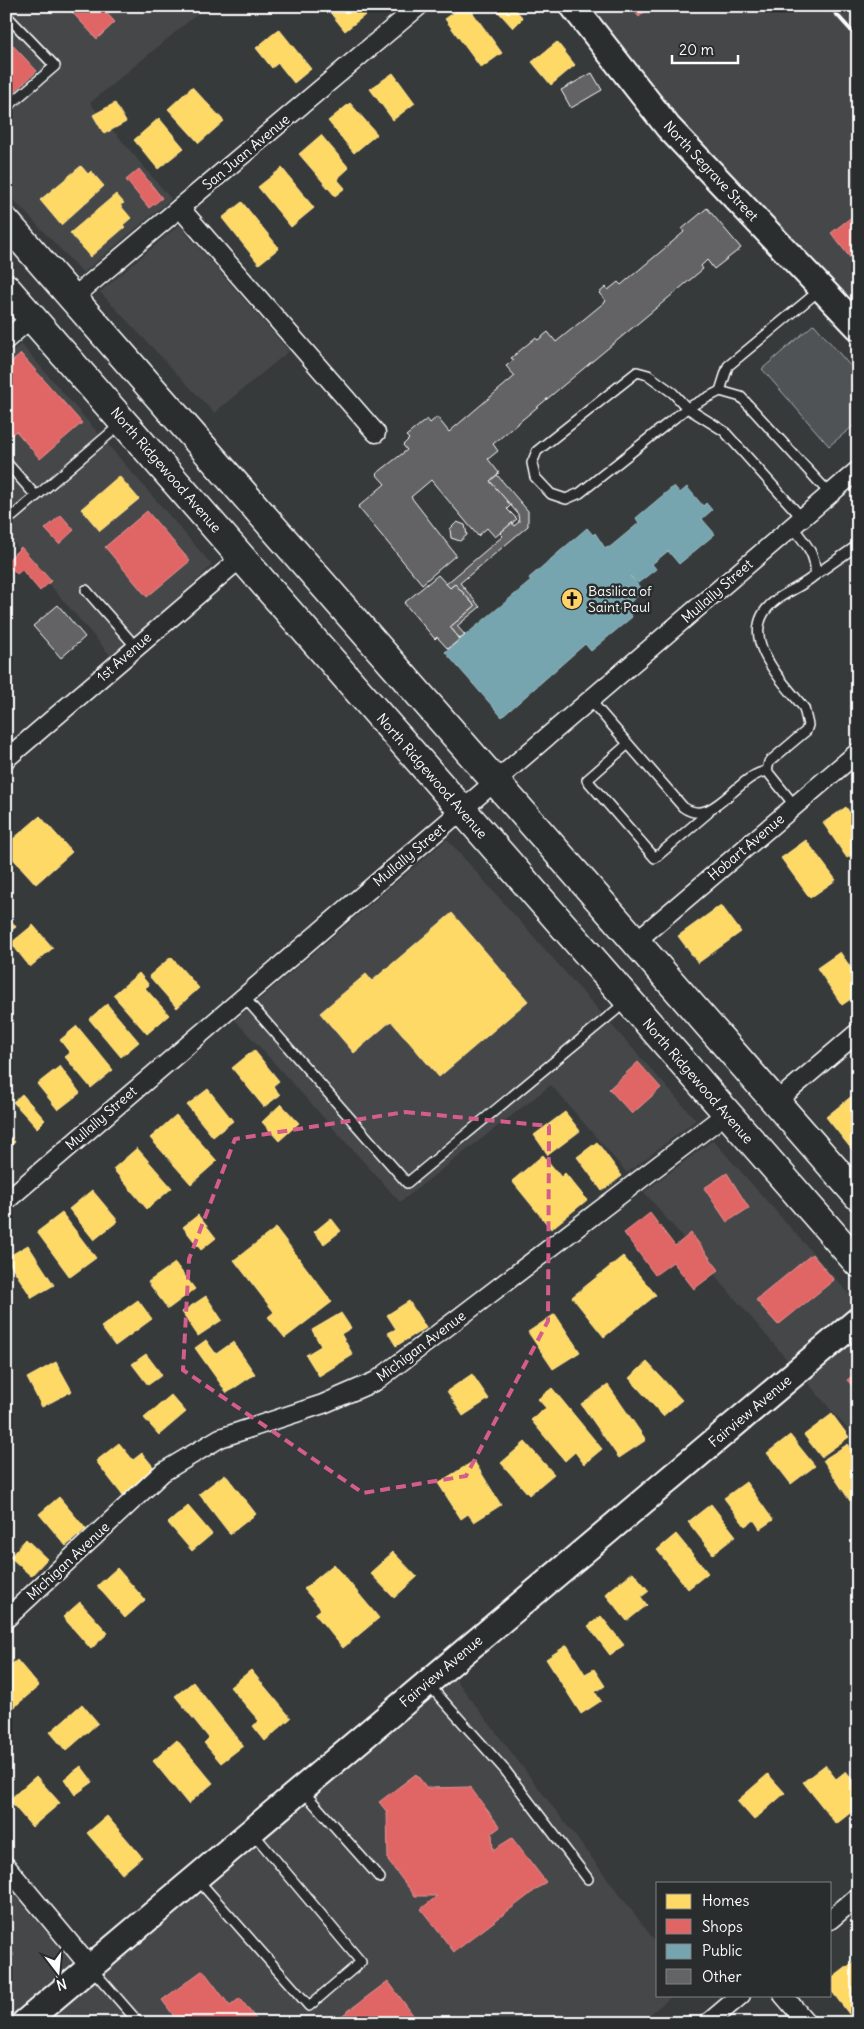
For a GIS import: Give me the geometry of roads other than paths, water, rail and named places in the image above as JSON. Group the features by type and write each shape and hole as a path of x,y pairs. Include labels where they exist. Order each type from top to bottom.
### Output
{"main road":[{"name":"North Segrave Street","path":"573,6 668,127 858,327"},
{"path":"6,222 74,297 858,1196"},
{"name":"North Ridgewood Avenue","path":"6,288 858,1263"},
{"name":"Fairview Avenue","path":"24,2023 858,1320"}],"street":[{"name":"San Juan Avenue","path":"74,297 419,6"},
{"path":"180,208 376,432"},
{"path":"6,340 32,317"},
{"name":"Mullally Street","path":"6,1201 858,470"},
{"name":"1st Avenue","path":"6,759 242,556"},
{"name":"Hobart Avenue","path":"635,942 858,752"},
{"path":"776,1102 858,1032"},
{"name":"Michigan Avenue","path":"6,1619 163,1472 220,1438 323,1404 376,1381 727,1113"},
{"path":"6,1866 90,1967"},
{"path":"832,1918 858,1896"},
{"path":"708,2023 740,1996"},
{"path":"784,1996 807,2023"}],"lane":[{"path":"6,15 55,66 8,104"},
{"path":"815,575 816,563 797,522 724,431 687,408 673,393 648,375 637,372 537,452 532,463 535,476 551,494 566,499 580,494 687,408 720,390 728,366 822,289"},
{"path":"720,390 741,397 830,494"},
{"path":"12,516 124,422"},
{"path":"6,462 36,496"},
{"path":"767,770 769,762 801,737 808,725 804,708 765,658 760,647 760,620 764,611 775,600 807,583 815,575 858,545"},
{"path":"86,590 136,646"},
{"path":"590,700 683,807 691,813 700,814 712,809"},
{"path":"628,744 587,780 656,858 745,781 758,772 767,770"},
{"path":"767,770 795,806"},
{"path":"243,996 407,1183 628,1001"},
{"path":"427,1683 505,1770 588,1879"},
{"path":"301,1789 380,1878"},
{"path":"197,1879 309,2006 361,1962 251,1831"},
{"path":"90,1967 139,2023"}],"railway":[{"path":"829,6 858,38"}],"place":[{"name":"Basilica of Saint Paul","path":"572,599"}]}
